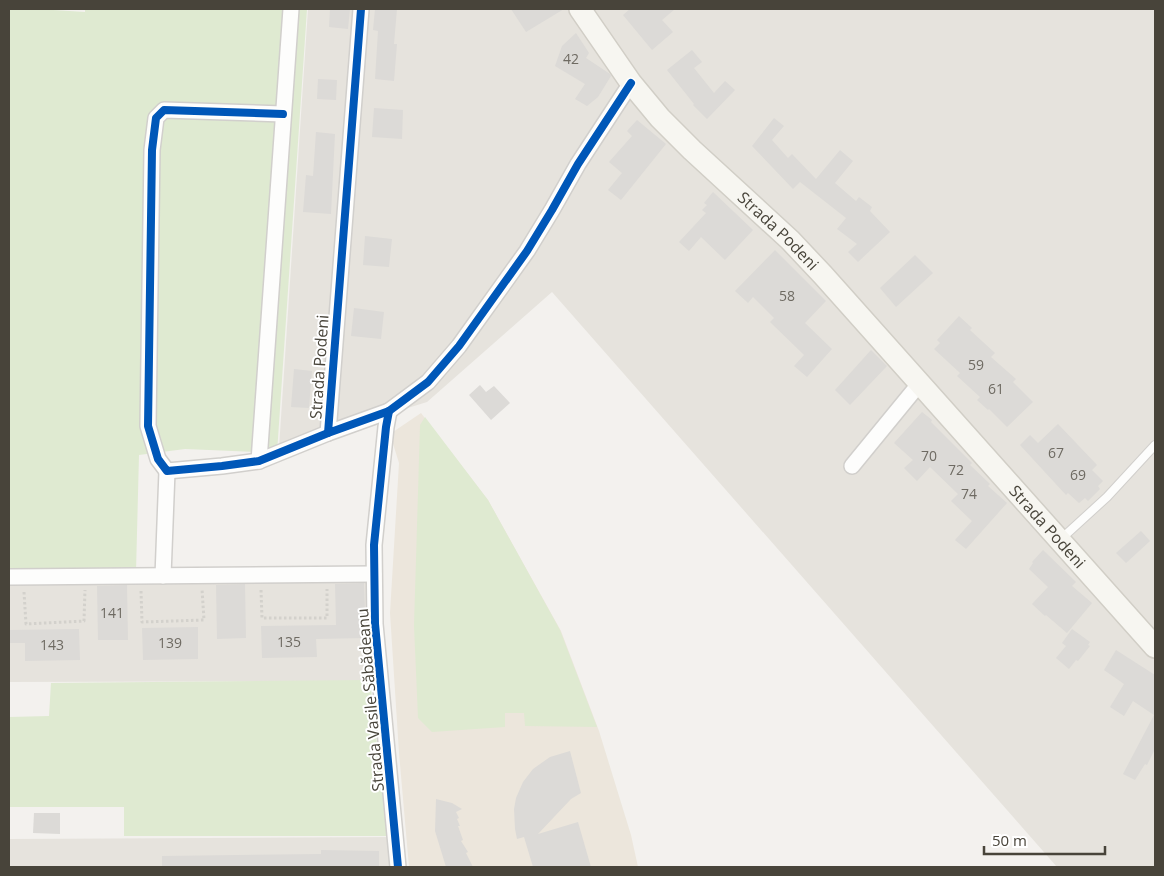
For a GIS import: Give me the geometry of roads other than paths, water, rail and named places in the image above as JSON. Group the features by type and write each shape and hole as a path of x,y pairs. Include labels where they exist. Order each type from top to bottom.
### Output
{"main road":[{"name":"Strada Podeni","path":"580,9 631,83 660,118 790,240 823,275 1155,647"}],"street":[{"path":"259,461 291,9"},
{"name":"Strada Podeni","path":"361,9 328,433 389,411 428,382 460,346 527,251 578,164 631,83"},
{"path":"163,576 166,471 158,459 148,426 152,150 156,118 164,110 283,114"},
{"path":"852,466 920,383"},
{"name":"Strada Vasile Săbădeanu","path":"389,411 374,545 374,574 375,624 398,867"},
{"path":"166,471 259,461 328,433"},
{"path":"9,577 374,574"}],"lane":[{"path":"1060,541 1107,497 1155,445"}]}
